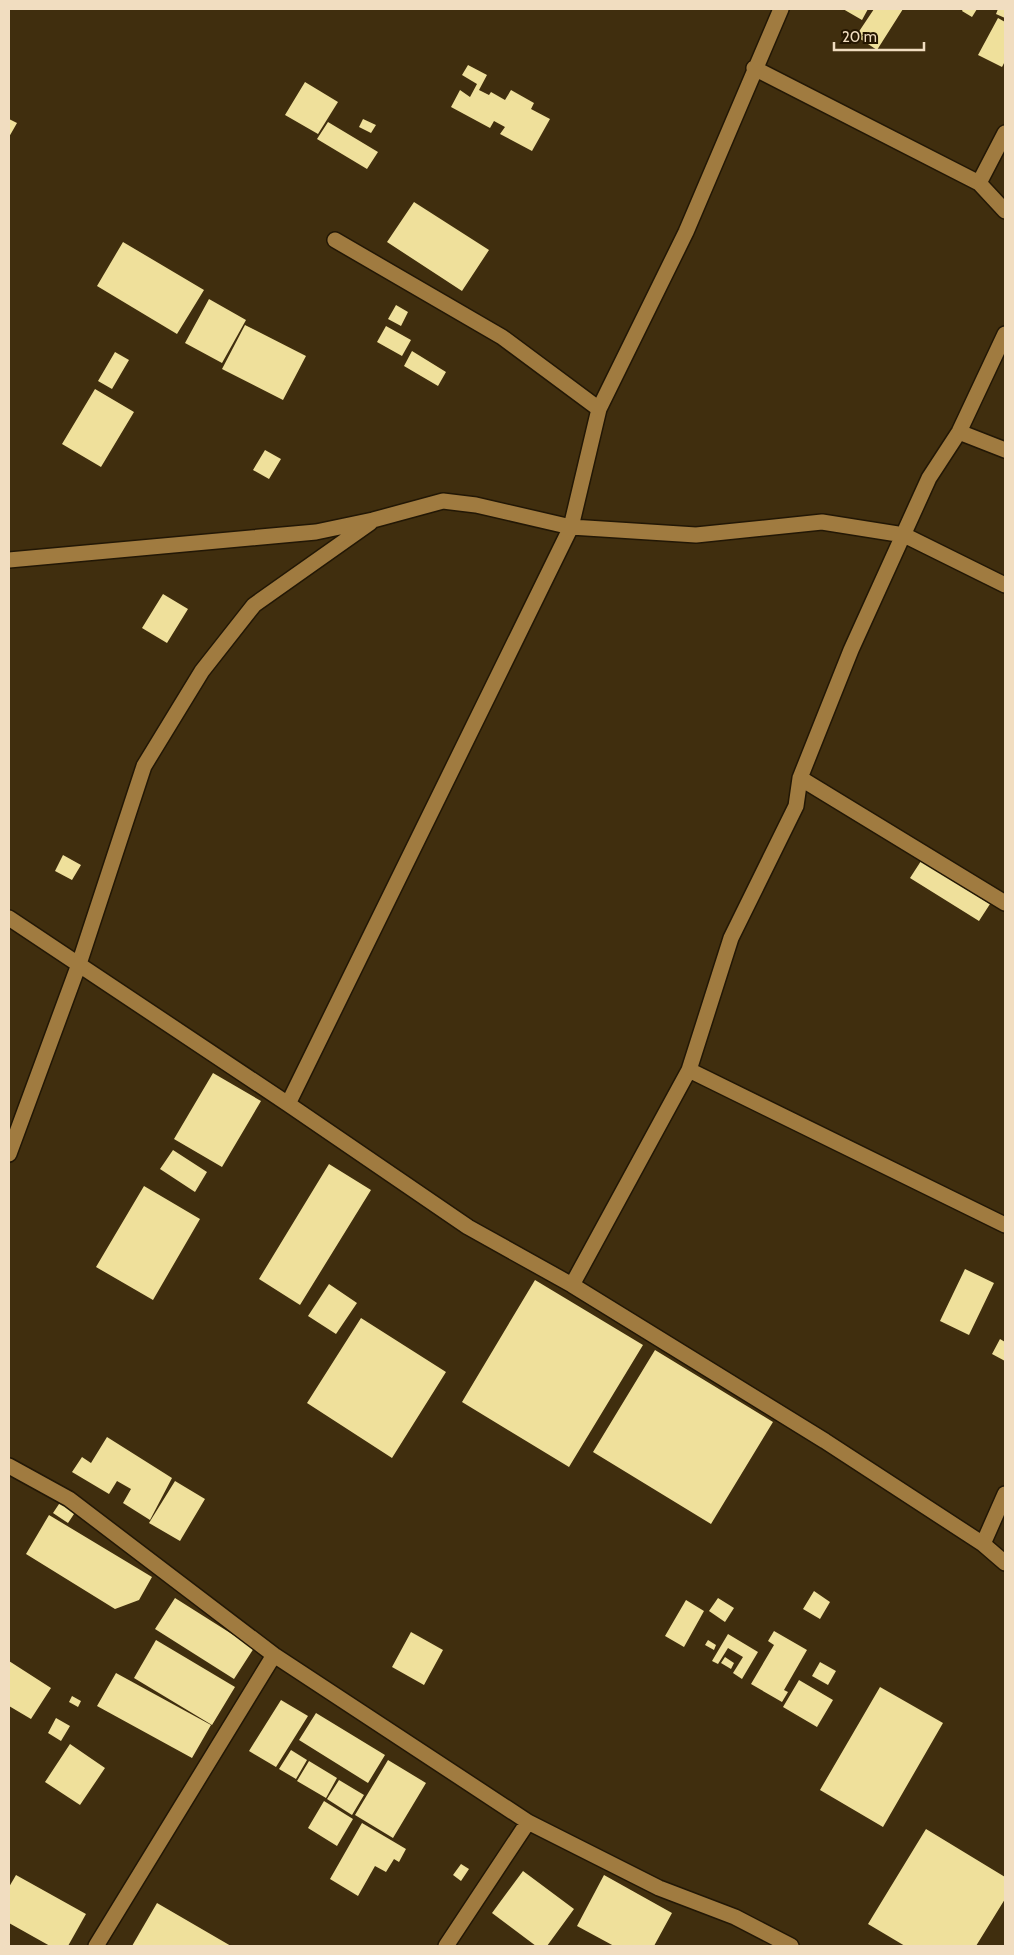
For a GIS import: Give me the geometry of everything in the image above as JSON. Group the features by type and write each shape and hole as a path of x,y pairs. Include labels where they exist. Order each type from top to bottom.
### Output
{"street":[{"path":"288,1104 571,526 600,409 686,232 754,68 781,9"},
{"path":"754,68 979,183 1005,211"},
{"path":"979,183 1005,134"},
{"path":"335,240 502,338 600,409"},
{"path":"572,1285 689,1070 731,938 796,806 800,778 851,650 929,478 959,432 1005,334"},
{"path":"959,432 1005,450"},
{"path":"9,560 316,532 374,520 443,501 476,505 571,526 696,536 822,522 904,535 1005,585"},
{"path":"9,1154 79,964 144,766 202,671 254,605 374,520"},
{"path":"800,778 1005,903"},
{"path":"9,918 288,1104 468,1227 572,1285 826,1441 983,1544 1005,1563"},
{"path":"689,1070 1005,1225"},
{"path":"9,1466 69,1500 274,1656 528,1822 659,1888 735,1917 791,1946"},
{"path":"983,1544 1005,1494"},
{"path":"96,1946 274,1656"},
{"path":"446,1946 528,1822"}],"building":[{"path":"843,9 868,9 862,20"},
{"path":"874,9 903,9 877,50 856,36"},
{"path":"963,9 977,9 972,17 962,11"},
{"path":"998,9 1005,9 1005,18 996,14"},
{"path":"998,18 1005,22 1005,61 1002,67 978,55"},
{"path":"468,65 487,75 479,90 489,95 491,92 505,100 511,90 534,103 531,109 550,119 532,151 500,134 505,127 494,121 490,128 451,107 460,90 470,97 477,84 462,75"},
{"path":"305,82 338,102 318,134 285,115"},
{"path":"9,119 17,123 9,137"},
{"path":"363,119 376,125 371,133 359,127"},
{"path":"328,122 378,152 367,169 317,139"},
{"path":"414,202 489,250 462,291 387,242"},
{"path":"123,242 204,290 177,334 97,286"},
{"path":"209,299 246,320 222,363 185,343"},
{"path":"396,305 408,312 401,326 388,319"},
{"path":"245,325 306,356 283,400 222,369"},
{"path":"386,326 411,340 402,356 377,342"},
{"path":"412,351 446,372 438,386 404,366"},
{"path":"115,352 129,360 112,389 98,381"},
{"path":"95,389 134,412 101,467 62,444"},
{"path":"265,450 281,459 269,479 253,470"},
{"path":"163,594 188,609 167,643 142,628"},
{"path":"63,855 81,865 72,880 55,871"},
{"path":"921,861 990,904 979,921 910,878"},
{"path":"213,1073 261,1101 222,1167 174,1139"},
{"path":"173,1150 207,1172 195,1192 160,1169"},
{"path":"329,1164 371,1190 300,1305 259,1279"},
{"path":"144,1186 200,1219 153,1300 96,1267"},
{"path":"965,1269 994,1283 969,1335 940,1321"},
{"path":"535,1280 643,1345 569,1467 462,1402"},
{"path":"329,1284 357,1303 336,1334 308,1316"},
{"path":"361,1318 446,1372 392,1458 307,1403"},
{"path":"1000,1339 1005,1342 1005,1361 992,1354"},
{"path":"655,1350 773,1422 711,1524 593,1452"},
{"path":"107,1437 172,1478 150,1520 123,1503 131,1489 117,1481 109,1494 72,1472 82,1457 91,1463"},
{"path":"175,1481 205,1499 180,1541 149,1523"},
{"path":"61,1501 76,1511 68,1523 53,1513"},
{"path":"49,1515 152,1577 139,1600 115,1609 26,1554"},
{"path":"814,1591 830,1602 820,1619 803,1609"},
{"path":"175,1598 254,1648 234,1679 155,1629"},
{"path":"718,1598 734,1608 725,1622 709,1611"},
{"path":"686,1600 704,1611 684,1647 665,1636"},
{"path":"774,1631 807,1650 784,1690 788,1692 782,1702 751,1684 774,1645 768,1641"},
{"path":"411,1632 443,1650 424,1685 392,1667"},
{"path":"728,1634 758,1652 742,1679 733,1673 743,1657 728,1648 718,1664 712,1661"},
{"path":"156,1640 235,1687 212,1725 134,1678"},
{"path":"708,1640 716,1645 714,1650 705,1645"},
{"path":"725,1657 734,1663 731,1669 721,1663"},
{"path":"9,1661 51,1688 31,1719 9,1706"},
{"path":"820,1662 836,1671 828,1685 812,1676"},
{"path":"116,1673 211,1725 192,1758 97,1706"},
{"path":"799,1680 833,1700 817,1727 783,1707"},
{"path":"880,1687 943,1723 883,1827 820,1790"},
{"path":"72,1696 81,1701 78,1707 69,1702"},
{"path":"281,1700 308,1716 276,1767 249,1751"},
{"path":"316,1713 385,1755 368,1783 299,1740"},
{"path":"56,1718 70,1726 61,1741 48,1733"},
{"path":"70,1744 105,1768 80,1805 45,1782"},
{"path":"291,1750 307,1760 296,1779 279,1769"},
{"path":"388,1760 426,1783 393,1838 355,1815"},
{"path":"309,1761 337,1778 326,1798 297,1781"},
{"path":"339,1780 364,1795 352,1815 327,1799"},
{"path":"324,1801 353,1819 337,1846 308,1828"},
{"path":"362,1823 406,1849 399,1862 394,1859 386,1872 375,1866 358,1896 330,1879"},
{"path":"926,1829 1005,1877 1005,1899 976,1946 905,1946 868,1924"},
{"path":"461,1864 469,1869 461,1881 453,1875"},
{"path":"523,1871 574,1909 547,1946 536,1946 492,1913"},
{"path":"16,1875 86,1914 68,1946 50,1946 9,1923 9,1887"},
{"path":"604,1875 672,1913 654,1946 614,1946 577,1926"},
{"path":"157,1903 231,1946 132,1946"}]}
